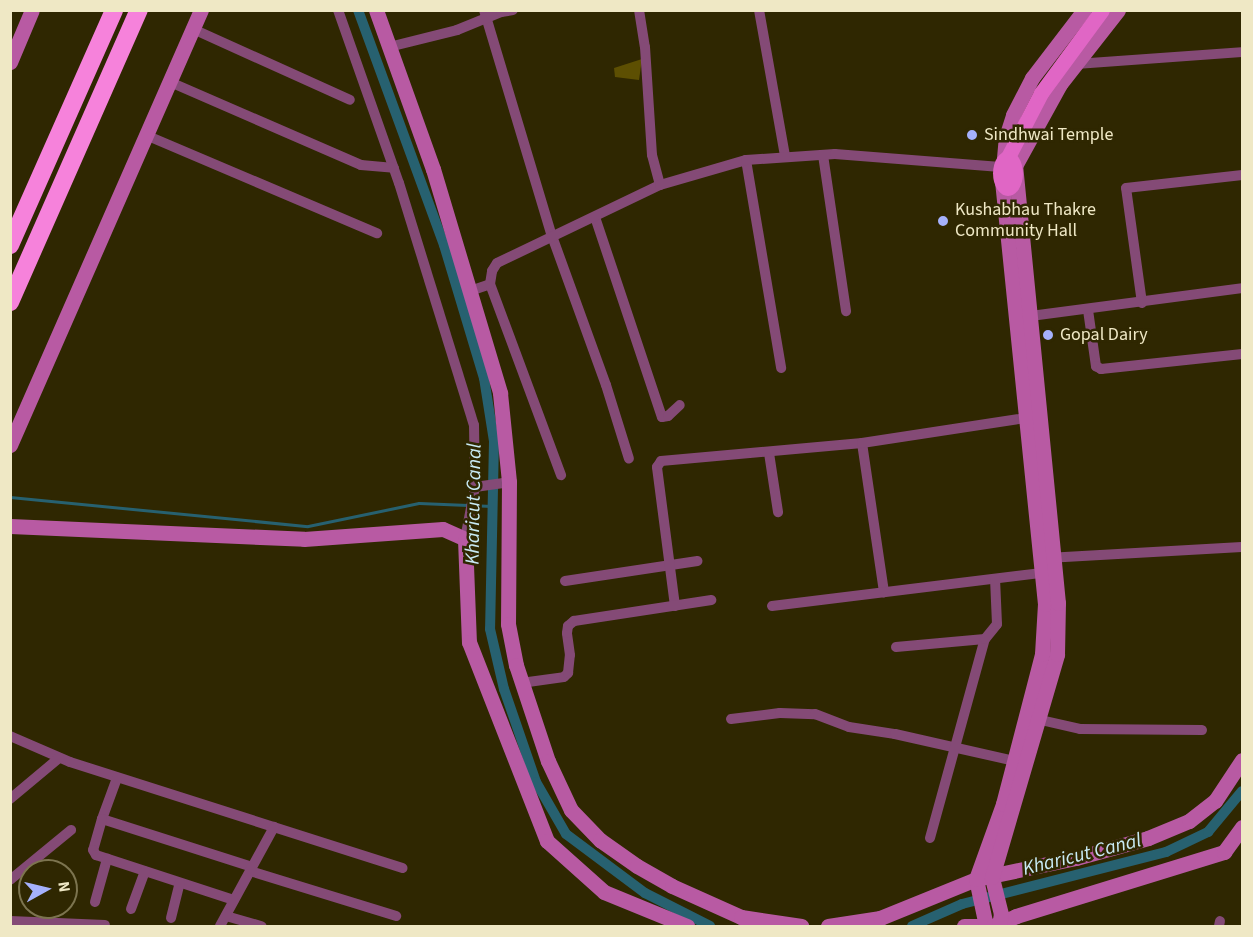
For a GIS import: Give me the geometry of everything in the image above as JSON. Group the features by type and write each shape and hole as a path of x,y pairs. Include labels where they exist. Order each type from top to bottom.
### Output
{"highway":[{"path":"10,245 114,10"},
{"path":"10,302 139,10"}],"main road":[{"path":"1006,163 1026,118 1059,66 1102,10"}],"street":[{"path":"10,62 32,10"},
{"path":"10,445 148,136 201,10"},
{"path":"338,10 394,168 474,424 475,487 465,539 469,642 547,841 604,892 687,927"},
{"path":"376,10 433,170 500,393 509,482 508,624 521,683 548,761 571,810 600,840 663,881 721,909 741,917 801,927"},
{"path":"389,47 457,30 485,15 513,10"},
{"path":"639,10 648,81 652,155 660,185"},
{"path":"759,10 784,156"},
{"path":"992,924 985,881 1015,761 1057,654 1058,603 1046,563 1006,163 1006,137 1013,115 1032,78 1084,10"},
{"path":"1006,163 1060,84 1118,10"},
{"path":"485,15 552,236 606,385 629,459"},
{"path":"193,29 350,100"},
{"path":"1076,64 1242,52"},
{"path":"170,82 360,165 394,168"},
{"path":"148,136 377,233"},
{"path":"823,155 846,311"},
{"path":"561,476 490,284 492,271 497,263 660,185 746,160 823,155 1006,163"},
{"path":"746,160 781,368"},
{"path":"1142,303 1126,188 1242,175"},
{"path":"595,217 662,417 668,416 680,405"},
{"path":"470,291 490,284"},
{"path":"1023,317 1242,288"},
{"path":"1088,310 1096,366 1101,369 1242,354"},
{"path":"675,606 657,463 862,443 1033,416"},
{"path":"862,443 884,592"},
{"path":"770,453 778,512"},
{"path":"475,487 509,482"},
{"path":"10,526 304,539 443,529 465,539"},
{"path":"772,606 995,579 1046,563 1242,547"},
{"path":"565,581 698,561"},
{"path":"930,838 985,639 997,624 995,579"},
{"path":"521,683 564,676 568,673 570,655 567,633 568,626 574,621 711,600"},
{"path":"896,647 985,639"},
{"path":"732,719 780,713 815,714 849,727 896,734 1015,761"},
{"path":"1033,718 1080,729 1202,730"},
{"path":"985,881 1033,718"},
{"path":"10,736 59,758 117,778 402,868"},
{"path":"10,799 59,758"},
{"path":"828,927 880,918 985,881 1148,838 1189,821 1215,801 1242,760"},
{"path":"117,778 93,853 234,900"},
{"path":"102,819 396,916"},
{"path":"220,927 274,827"},
{"path":"964,927 992,924 1224,852 1242,827"},
{"path":"11,878 71,830"},
{"path":"95,902 107,859"},
{"path":"131,909 145,871"},
{"path":"171,918 180,882"},
{"path":"226,915 262,927"},
{"path":"10,921 105,925"}],"shaded area":[{"path":"642,59 639,80 615,77 614,68"}],"waterway":[{"name":"Kharicut Canal","path":"358,10 444,245 484,378 494,441 490,629 504,689 536,782 566,834 645,893 710,926"},
{"path":"10,497 308,526 419,503 492,506"},
{"name":"Kharicut Canal","path":"912,926 962,904 1166,852 1208,832 1242,791"}],"place":[{"name":"Sindhwai Temple","path":"972,135"},
{"name":"Kushabhau Thakre Community Hall","path":"943,221"},
{"name":"Gopal Dairy","path":"1048,335"}]}
